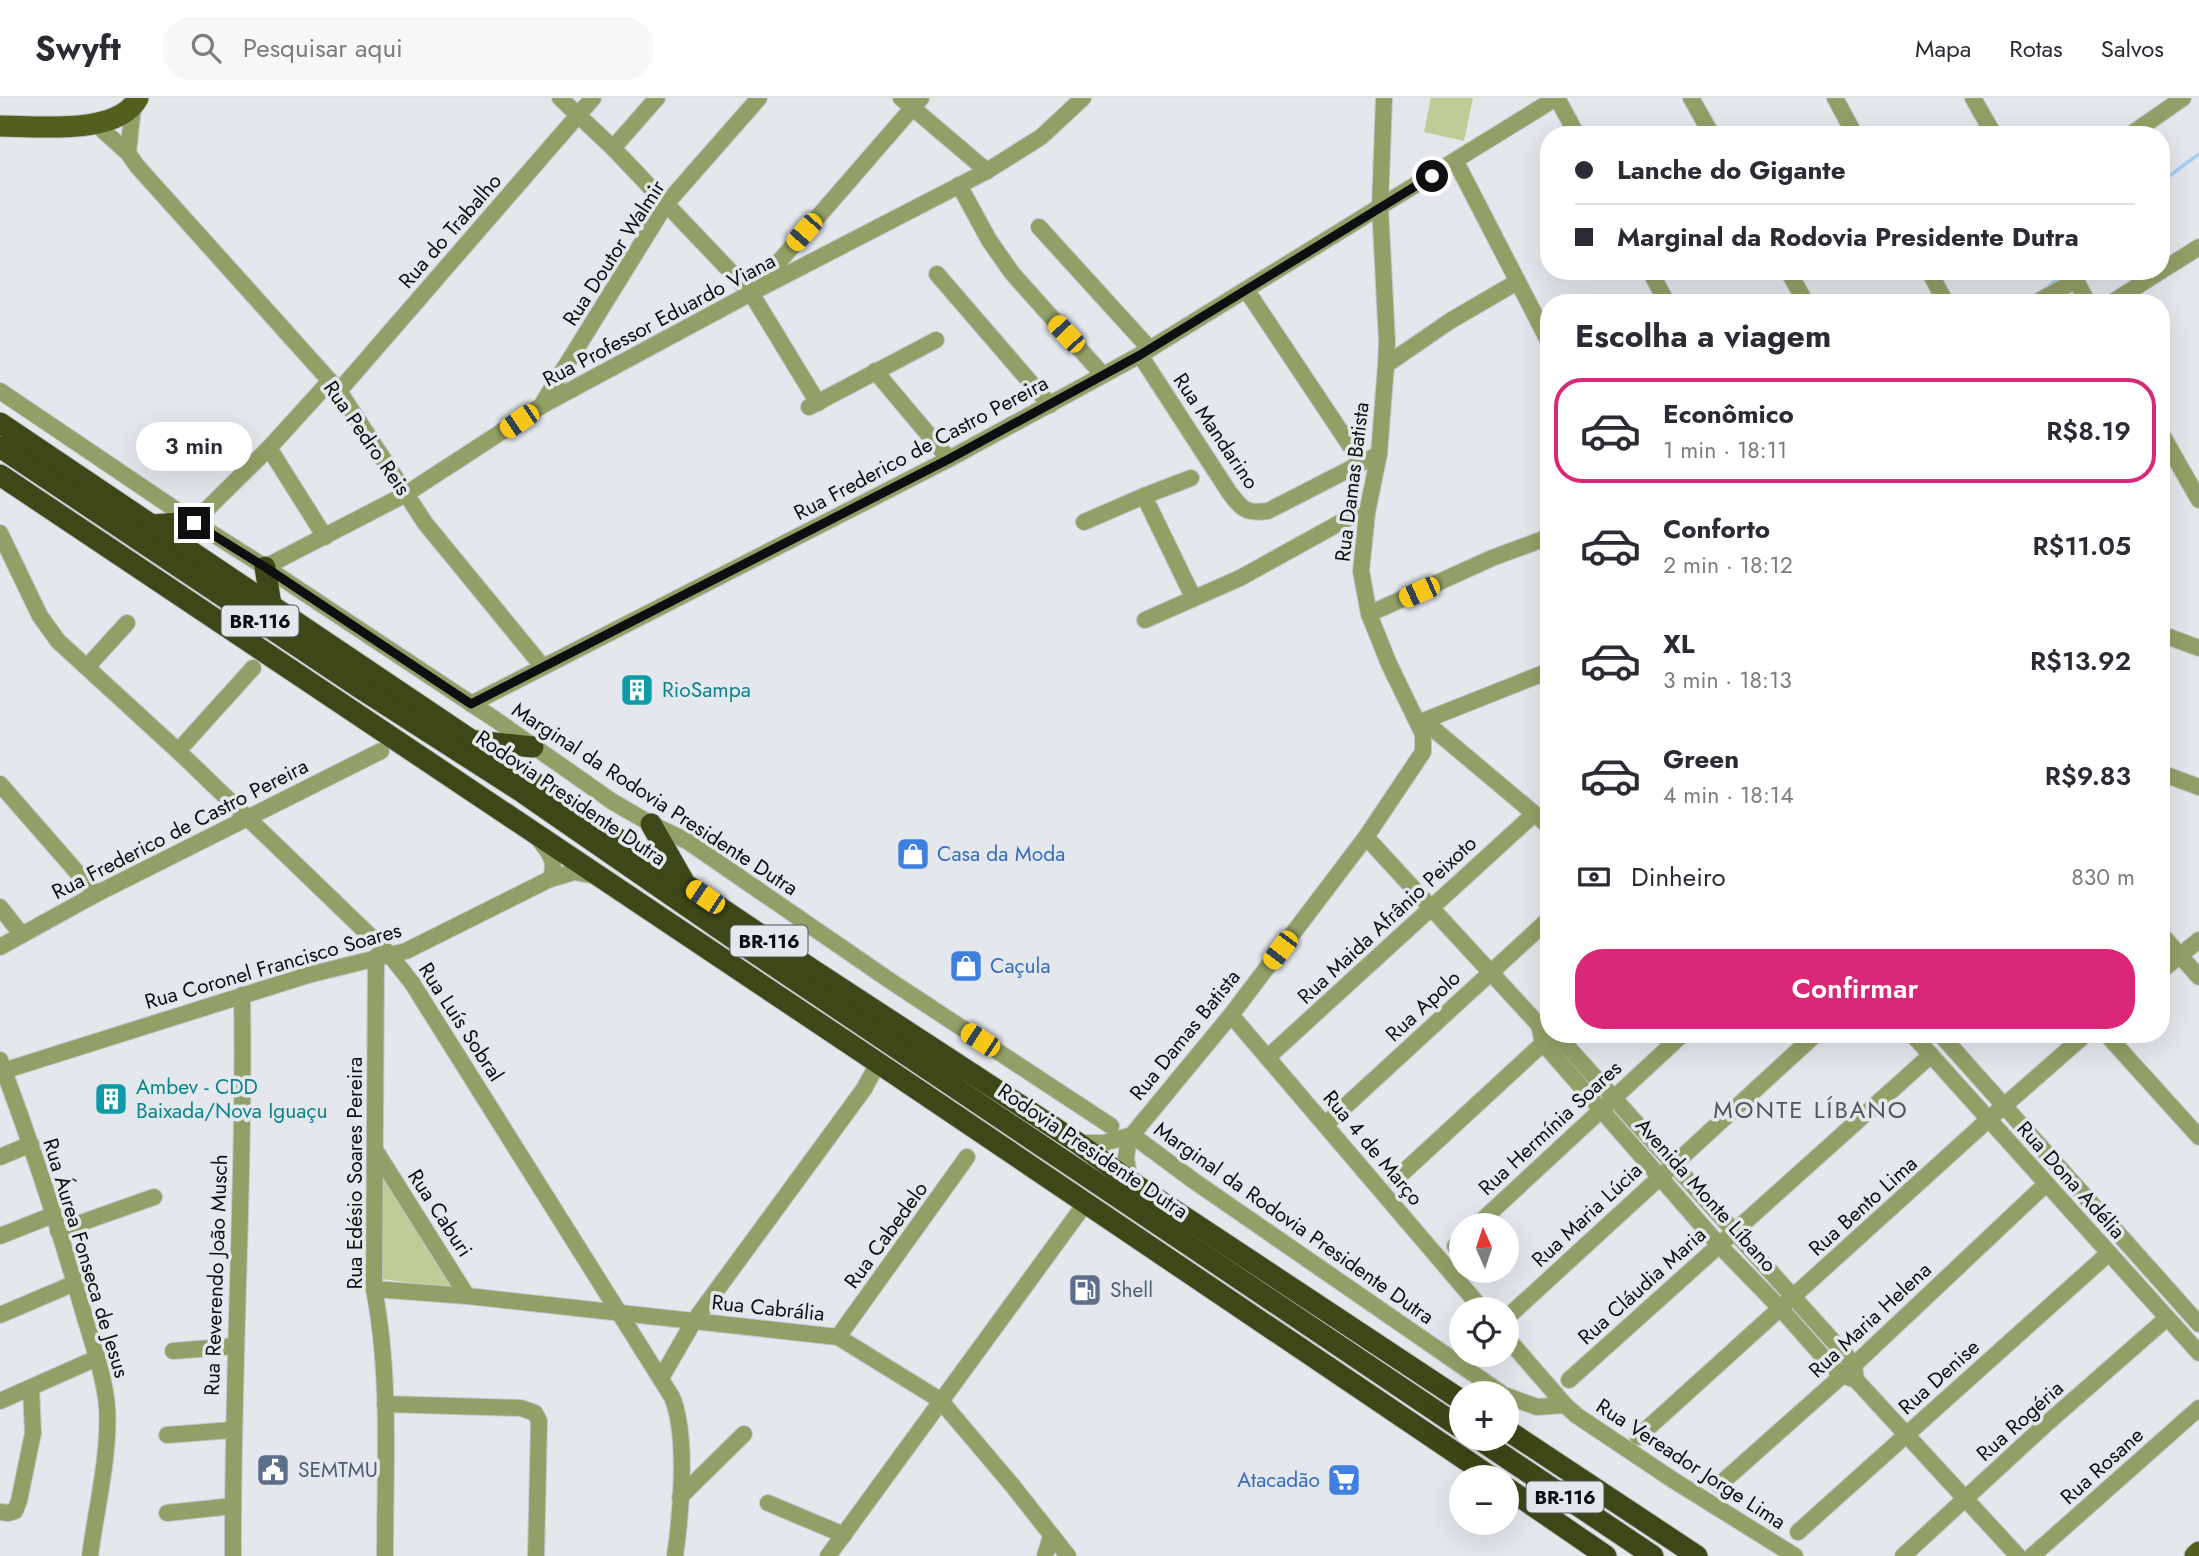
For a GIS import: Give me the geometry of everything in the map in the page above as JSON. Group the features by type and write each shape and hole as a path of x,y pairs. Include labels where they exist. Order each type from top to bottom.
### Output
{"highway":[{"name":"Rodovia Presidente Dutra","path":"0,424 813,970 1078,1143 1130,1181 1449,1392"},
{"name":"Rodovia Presidente Dutra","path":"0,447 360,688 522,792 736,940 1449,1420"},
{"name":"BR-116","path":"0,475 1473,1465"},
{"path":"151,525 194,523"},
{"path":"265,567 271,605"},
{"path":"472,740 533,747"},
{"path":"651,824 684,882"},
{"name":"BR-116","path":"1519,1438 1697,1556"},
{"name":"BR-116","path":"1496,1451 1653,1556"},
{"name":"BR-116","path":"1519,1496 1606,1556"},
{"name":"BR-116","path":"1659,1531 1705,1556"}],"main road":[{"path":"0,126 96,124 115,119 135,102"},
{"path":"2195,1556 2199,1552"}],"street":[{"path":"560,98 613,148 751,293 813,405 936,340"},
{"name":"Rua do Trabalho","path":"194,523 334,386 593,98"},
{"path":"613,148 657,98"},
{"name":"Rua Doutor Walmir","path":"541,406 666,204 759,98"},
{"name":"Rua Professor Eduardo Viana","path":"265,567 406,494 541,406 987,171 1041,137 1083,98"},
{"name":"Rua Damas Batista","path":"1130,1136 1231,1014 1366,837 1423,752 1421,722 1389,664 1369,614 1361,571 1367,513 1379,454 1386,365 1380,207 1384,98"},
{"path":"1556,98 1572,126"},
{"name":"Rua Frederico de Castro Pereira","path":"471,704 949,459 1145,352 1556,98"},
{"path":"1691,98 1707,126"},
{"path":"1835,98 1850,126"},
{"path":"1973,98 1989,126"},
{"path":"2143,126 2183,98"},
{"path":"751,293 912,101 987,171"},
{"path":"128,153 135,102"},
{"name":"Rua Pedro Reis","path":"96,124 128,153 146,177 334,386 425,523 542,667"},
{"path":"1456,162 1540,325"},
{"path":"959,185 989,240 1012,273 1103,375"},
{"path":"1039,227 1145,352"},
{"path":"804,232 806,247 813,262"},
{"path":"2170,265 2199,247"},
{"path":"937,274 1050,405"},
{"path":"2048,294 2067,280"},
{"path":"2125,294 2147,280"},
{"path":"1386,365 1450,321 1517,282"},
{"path":"1247,291 1361,463"},
{"name":"Rua Mandarino","path":"1145,352 1229,492 1248,512 1268,511 1379,454"},
{"path":"875,371 949,459"},
{"name":"Marginal da Rodovia Presidente Dutra","path":"0,391 194,523 471,704 613,802 687,841 892,982 1111,1126"},
{"path":"268,448 325,537"},
{"path":"2170,449 2199,500"},
{"path":"1084,522 1191,478"},
{"path":"1144,496 1193,597"},
{"path":"1144,620 1241,578 1352,516 1367,513"},
{"name":"Rua Luís Sobral","path":"0,533 46,626 58,642 178,751 412,983 661,1378 677,1411 680,1497 675,1556"},
{"path":"1369,614 1492,558 1540,540"},
{"path":"87,667 127,623"},
{"path":"2170,637 2199,648"},
{"path":"178,751 253,668"},
{"path":"1540,675 1421,722 1540,819"},
{"name":"Rua Frederico de Castro Pereira","path":"0,947 96,894 381,751"},
{"path":"2170,777 2199,788"},
{"path":"0,784 96,894"},
{"name":"Rua Maida Afrânio Peixoto","path":"1268,1057 1429,907 1534,814"},
{"path":"529,829 552,857 554,869 550,880"},
{"name":"Avenida Monte Líbano","path":"1366,837 1540,1025"},
{"name":"Rua Coronel Francisco Soares","path":"1,1067 242,995 413,948 550,880 574,872 600,877"},
{"path":"0,907 22,934"},
{"name":"Rua Apolo","path":"1326,1124 1540,927"},
{"path":"2170,963 2199,940"},
{"path":"2170,944 2199,976"},
{"name":"Rua Edésio Soares Pereira","path":"383,956 375,1128 377,1153 374,1289 381,1329 385,1404 384,1556"},
{"name":"Rua Reverendo João Musch","path":"233,1556 233,1430 240,1252 242,995"},
{"name":"Rua 4 de Março","path":"1231,1014 1472,1297"},
{"path":"1396,1179 1540,1041"},
{"name":"Avenida Monte Líbano","path":"1555,1043 1601,1110 1719,1245 1787,1303"},
{"name":"Avenida Monte Líbano","path":"1558,1043 1615,1097 1734,1231 1787,1303 2018,1556"},
{"name":"Rua Hermínia Soares","path":"1490,1213 1673,1043"},
{"name":"Rua Maria Lúcia","path":"1519,1306 1806,1043"},
{"name":"Rua Dona Adélia","path":"1920,1043 2199,1353"},
{"name":"Rua Dona Adélia","path":"1948,1043 2199,1324"},
{"name":"Rua Bento Lima","path":"1638,1437 2076,1043"},
{"path":"2114,1043 2199,1137"},
{"name":"Rua Cláudia Maria","path":"1569,1380 1931,1055"},
{"path":"661,1378 694,1321 864,1089 878,1063"},
{"name":"Rua Áurea Fonseca de Jesus","path":"1,1067 31,1144 75,1283 97,1358 107,1406 107,1429 90,1556"},
{"path":"1078,1143 1096,1144 1130,1136 1126,1158 1130,1181"},
{"name":"Marginal da Rodovia Presidente Dutra","path":"1130,1136 1449,1350"},
{"path":"0,1157 31,1144"},
{"name":"Rua Caburi","path":"377,1153 467,1296"},
{"name":"Rua Cabedelo","path":"838,1337 967,1157"},
{"name":"Rua Maria Helena","path":"1718,1485 1851,1374 2046,1184"},
{"path":"0,1236 154,1197"},
{"path":"828,1556 1085,1203"},
{"name":"Rua Denise","path":"1798,1532 2109,1253"},
{"path":"0,1315 75,1283"},
{"name":"Rua Cabrália","path":"374,1289 467,1296 838,1337 940,1400 1068,1556"},
{"name":"Rua Rogéria","path":"1903,1556 2045,1425 2167,1318"},
{"path":"173,1351 236,1346"},
{"path":"1519,1352 1565,1405"},
{"path":"0,1401 97,1358"},
{"name":"Marginal da Rodovia Presidente Dutra","path":"1471,1367 1487,1381"},
{"path":"0,1512 15,1511 19,1501 33,1433 31,1388"},
{"path":"1519,1400 1537,1407 1565,1405"},
{"path":"385,1404 521,1408 535,1413 538,1421 536,1556"},
{"name":"Rua Vereador Jorge Lima","path":"1565,1405 1603,1435 1795,1556"},
{"name":"Rua Rosane","path":"2032,1556 2199,1408"},
{"path":"167,1435 233,1430"},
{"path":"680,1497 744,1434"},
{"path":"768,1503 844,1535"},
{"path":"167,1513 233,1506"},
{"path":"1045,1556 1051,1536"}],"green space":[{"path":"1431,98 1473,98 1464,141 1424,132"},
{"path":"379,1168 457,1289 382,1279"}],"waterway":[{"path":"2170,175 2199,154"},
{"path":"2050,285 2056,280"}],"place":[{"name":"RioSampa","path":"637,690"},
{"name":"Casa da Moda","path":"913,854"},
{"name":"Caçula","path":"966,966"},
{"name":"Ambev - CDD Baixada/Nova Iguaçu","path":"111,1099"},
{"name":"Shell","path":"1085,1290"},
{"name":"SEMTMU","path":"273,1470"},
{"name":"Atacadão","path":"1344,1480"}],"district":[{"name":"MONTE LÍBANO","path":"1811,1109"}],"route":[{"path":"194,523 471,704 1050,405 1247,291 1432,176"}]}
